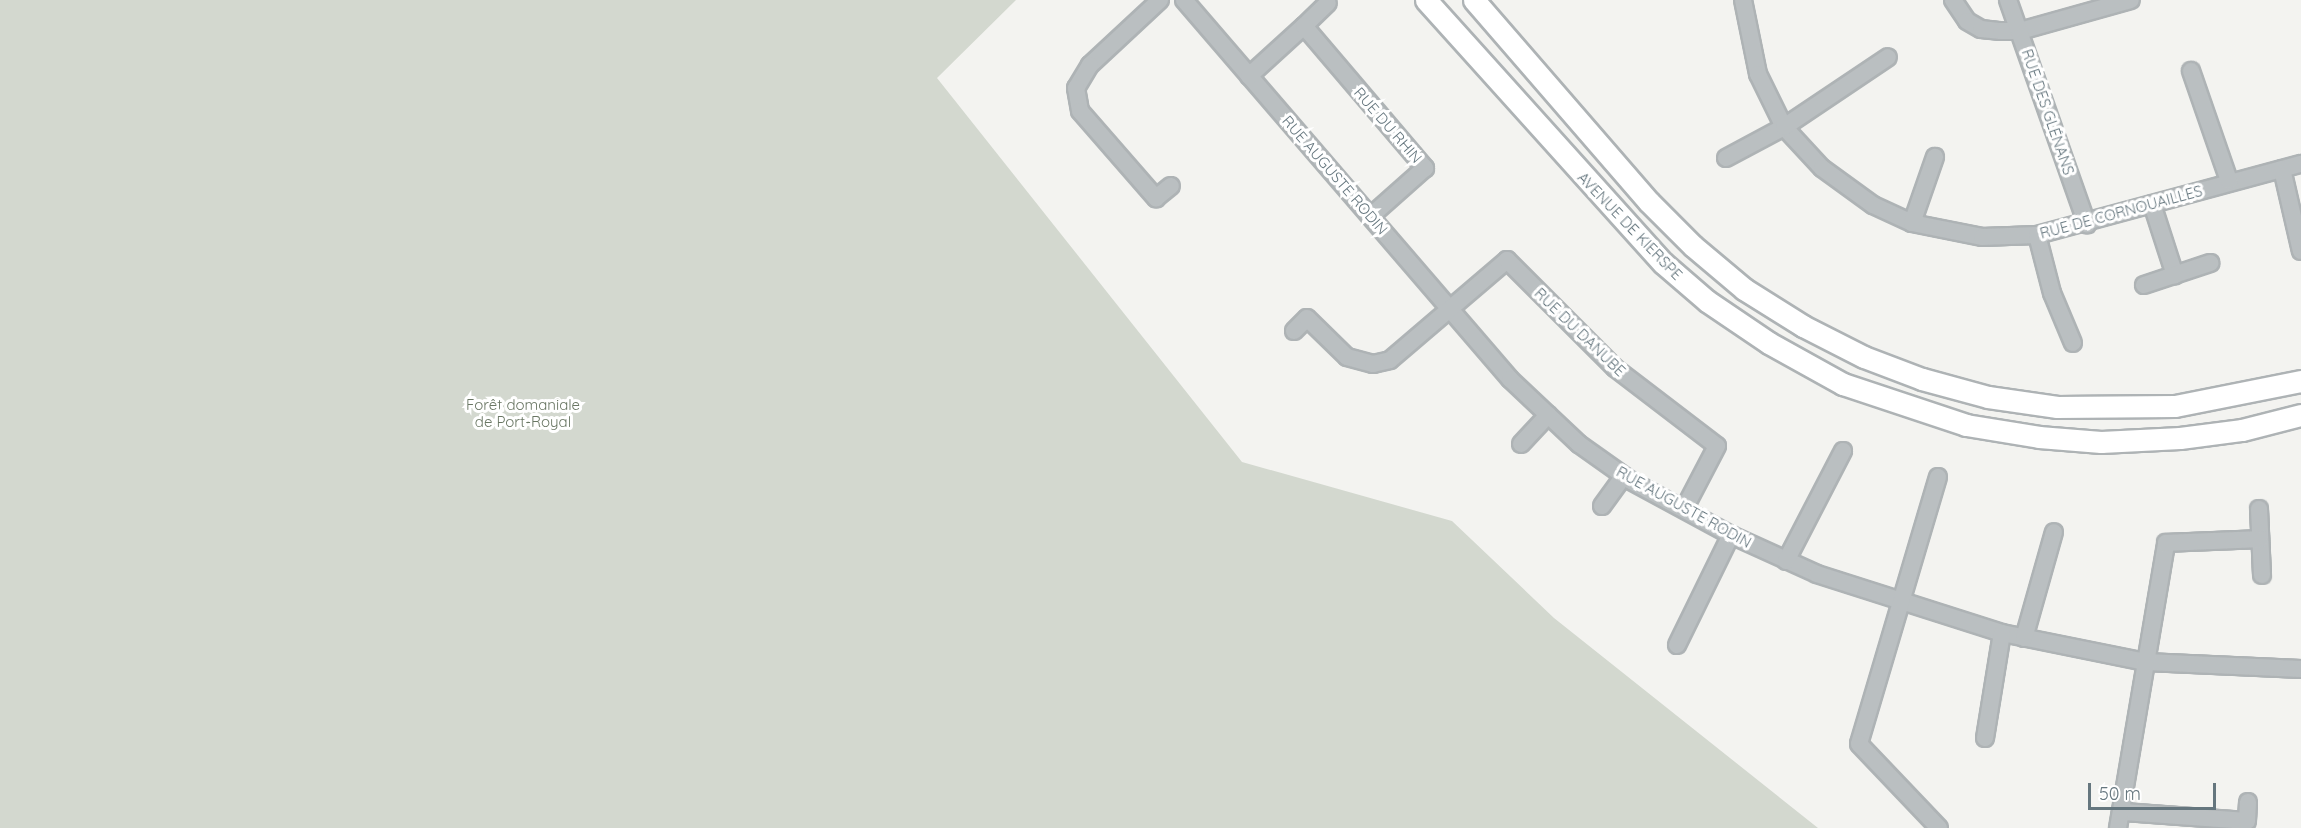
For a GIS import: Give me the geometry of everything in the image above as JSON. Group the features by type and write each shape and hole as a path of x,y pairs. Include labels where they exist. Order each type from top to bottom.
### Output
{"main road":[{"name":"AVENUE DE KIERSPE","path":"1426,0 1663,263 1707,301 1760,337 1843,384 1966,425 2039,437 2101,442 2200,435 2301,415"},
{"name":"AVENUE DE KIERSPE","path":"1474,0 1649,202 1693,246 1744,289 1803,326 1864,357 1922,379 1988,397 2057,407 2118,409 2175,406 2301,381"}],"street":[{"path":"1160,0 1090,65 1076,88 1080,111 1156,198 1171,186"},
{"name":"RUE AUGUSTE RODIN","path":"1184,0 1510,379 1579,444 1624,476 1731,536 1786,561 2001,633 2146,662 2301,669"},
{"name":"RUE DE CORNOUAILLES","path":"1743,0 1758,74 1784,127 1822,168 1873,205 1912,223 1982,237 2037,235 2087,224 2229,182 2301,164"},
{"path":"1953,0 1967,21 1981,29 2020,31 2131,0"},
{"name":"RUE DES GLÉNANS","path":"2008,0 2087,224"},
{"path":"1249,76 1328,3"},
{"name":"RUE DU RHIN","path":"1304,26 1425,168 1371,216"},
{"path":"1726,158 1784,127 1888,57"},
{"path":"2191,71 2229,182"},
{"path":"1912,223 1935,157"},
{"path":"2282,169 2301,251"},
{"path":"2152,204 2175,275"},
{"path":"2037,235 2052,293 2073,343"},
{"name":"RUE DU DANUBE","path":"1451,310 1507,260 1615,368 1717,446 1684,509"},
{"path":"2144,285 2210,263"},
{"path":"1294,331 1307,318 1347,357 1373,364 1390,360 1451,310"},
{"path":"1521,444 1548,415"},
{"path":"1786,561 1843,451"},
{"path":"1602,506 1624,476"},
{"path":"1938,477 1904,601 1859,744 1939,828"},
{"path":"2259,509 2262,575"},
{"path":"2024,638 2055,532"},
{"path":"1677,645 1731,536"},
{"path":"2118,828 2124,812 2166,543 2260,539"},
{"path":"1985,738 2001,633"},
{"path":"2124,812 2247,821 2248,802"}],"green space":[{"name":"Forêt domaniale de Port-Royal","path":"0,0 1016,0 937,78 1242,462 1452,521 1554,618 1818,828 0,828"}]}
